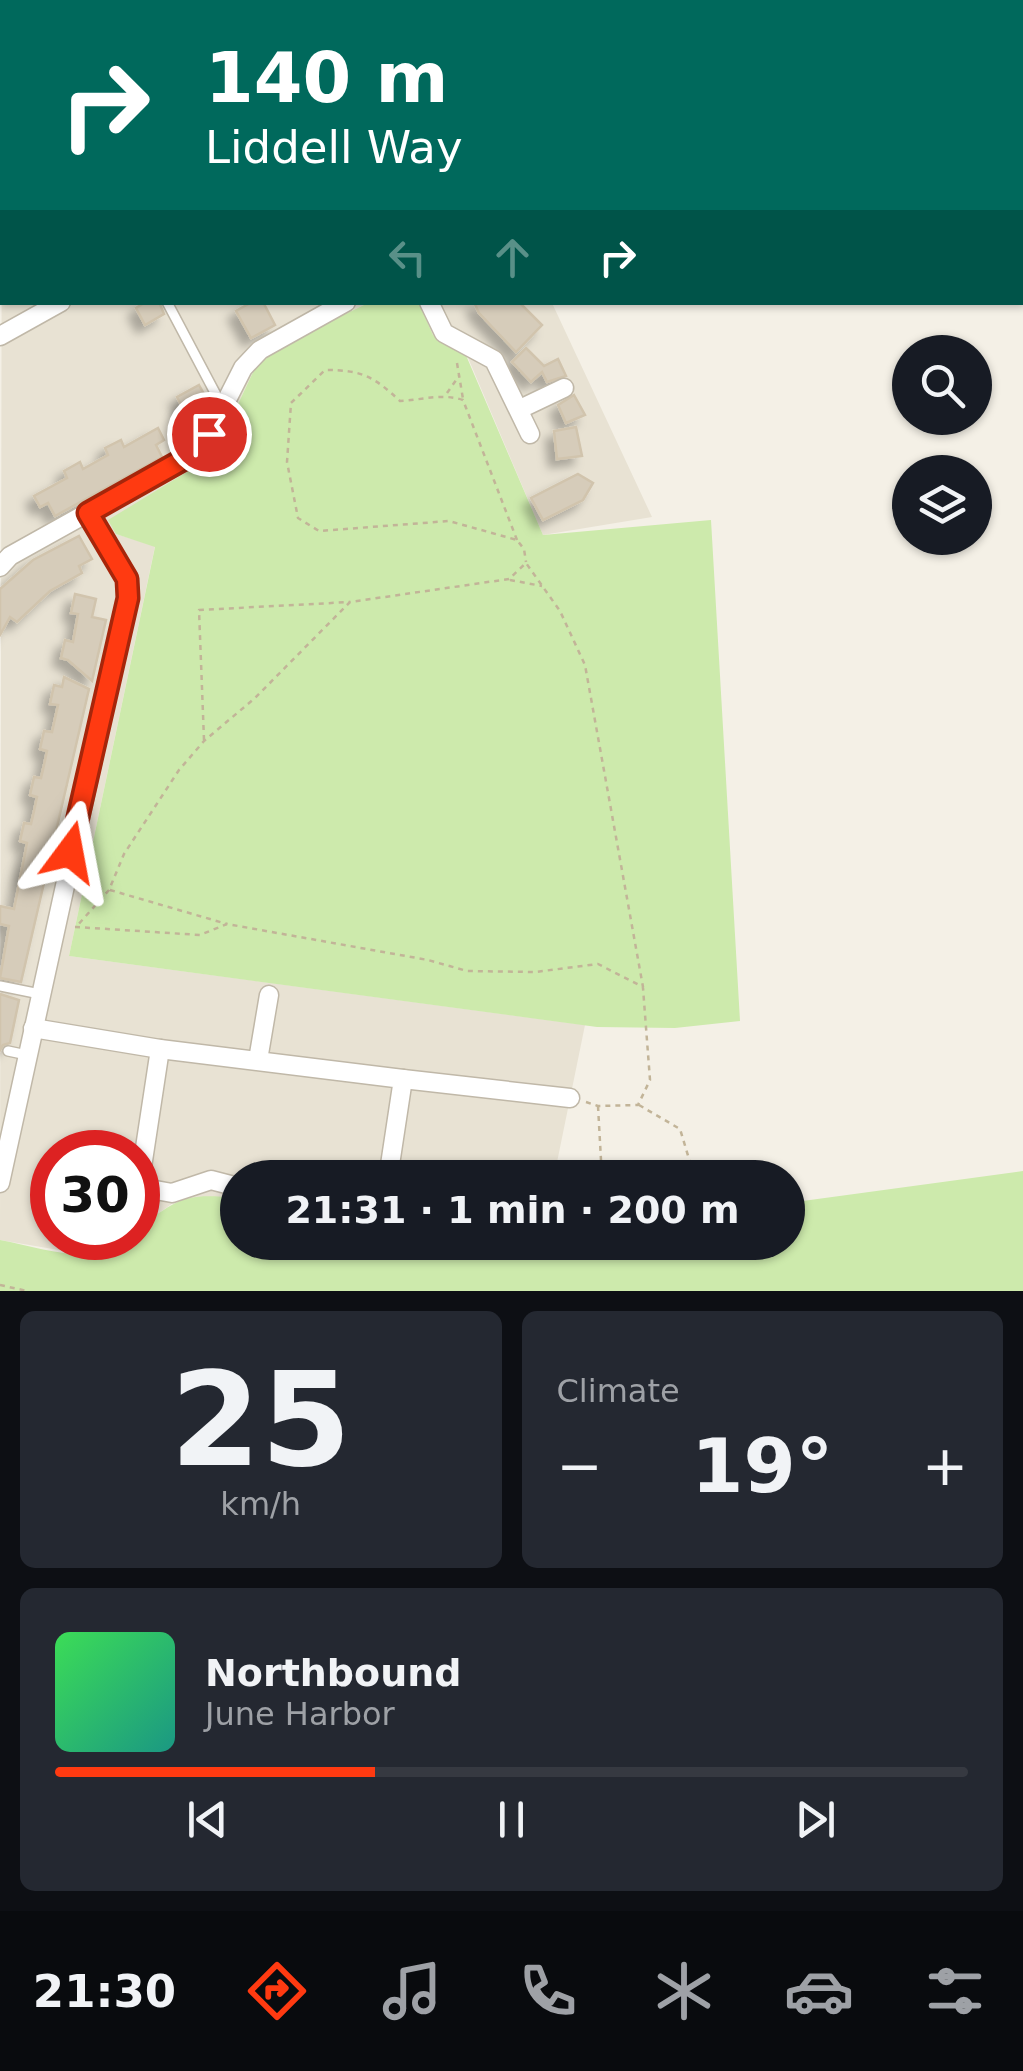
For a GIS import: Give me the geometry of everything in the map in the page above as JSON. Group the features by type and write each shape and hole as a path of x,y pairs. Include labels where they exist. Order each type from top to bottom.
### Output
{"street":[{"path":"0,336 56,305"},
{"path":"0,567 10,556 184,459 209,434 244,368 260,350 341,305"},
{"path":"430,305 444,333 454,342 478,349 494,360 530,434"},
{"path":"520,409 564,388"},
{"path":"0,1183 18,1053 33,1028 128,598 127,579 88,513"},
{"path":"258,1060 269,995"},
{"path":"33,1028 160,1049 570,1098"},
{"path":"148,1130 160,1049"},
{"path":"391,1160 404,1079"},
{"path":"160,1191 172,1193 211,1180 220,1182"}],"lane":[{"path":"169,305 223,408"},
{"path":"0,986 40,994"}],"path":[{"path":"454,342 463,400 516,540 524,549 526,563 560,611 584,666 643,986 650,1080 638,1105"},
{"path":"463,400 446,395 400,401 373,376 325,370 291,404 287,462 298,518 319,531 450,521 516,540"},
{"path":"446,395 459,376"},
{"path":"509,580 526,563"},
{"path":"204,742 199,610 350,602 509,580 542,586"},
{"path":"227,924 200,935 76,927 108,890 135,837 179,770 350,602"},
{"path":"108,890 227,924 428,960 467,971 534,972 598,964 643,986"},
{"path":"570,1098 598,1106 638,1105 680,1128 689,1160"},
{"path":"598,1106 601,1160"},
{"path":"0,1285 26,1291"}],"shaded area":[{"path":"2,305 364,305 282,345 255,368 222,438 200,464 165,487 116,534 155,546 69,956 585,1025 557,1160 220,1160 220,1199 180,1198 160,1212 160,1130 30,1130 30,1245 0,1240"},
{"path":"420,305 553,305 652,517 543,535 466,353 433,335"}],"green space":[{"path":"364,305 420,305 433,335 465,353 543,535 711,520 740,1021 675,1028 597,1027 69,956 155,547 116,534 108,520 200,464 222,438 255,368 282,345"},
{"path":"1023,1171 1023,1291 0,1291 0,1240 30,1246 30,1260 160,1260 160,1213 193,1197 220,1197 220,1260 805,1260 805,1201"}],"building":[{"path":"160,305 164,314 145,325 136,308"},
{"path":"247,305 265,305 275,325 251,338 236,311"},
{"path":"475,305 522,305 542,325 516,352"},
{"path":"526,348 544,366 558,359 566,376 547,382 542,372 531,382 512,362"},
{"path":"199,385 210,405 189,420 177,397"},
{"path":"574,395 585,415 566,423 558,405"},
{"path":"576,427 582,456 557,459 554,431"},
{"path":"158,428 164,440 156,445 162,457 55,516 48,503 40,507 34,496 67,478 64,471 80,462 83,469 108,455 105,448 121,440 124,447"},
{"path":"578,474 593,483 583,500 543,520 531,498"},
{"path":"79,536 92,559 79,566 82,573 50,591 17,622 10,617 0,635 0,589 33,560"},
{"path":"75,594 96,599 92,617 106,620 92,681 61,658 65,640 73,642 78,614 71,613"},
{"path":"64,677 89,689 21,982 0,978 9,926 0,924 0,906 14,909 27,843 20,841 24,823 31,824 34,811 37,797 30,795 34,777 41,778 44,765 47,751 40,749 44,731 52,732 58,705 50,704 54,685 62,687"},
{"path":"0,994 19,1000 10,1043 0,1050"}],"route":[{"path":"70,852 128,598 127,579 88,513 184,459 209,434"}]}
